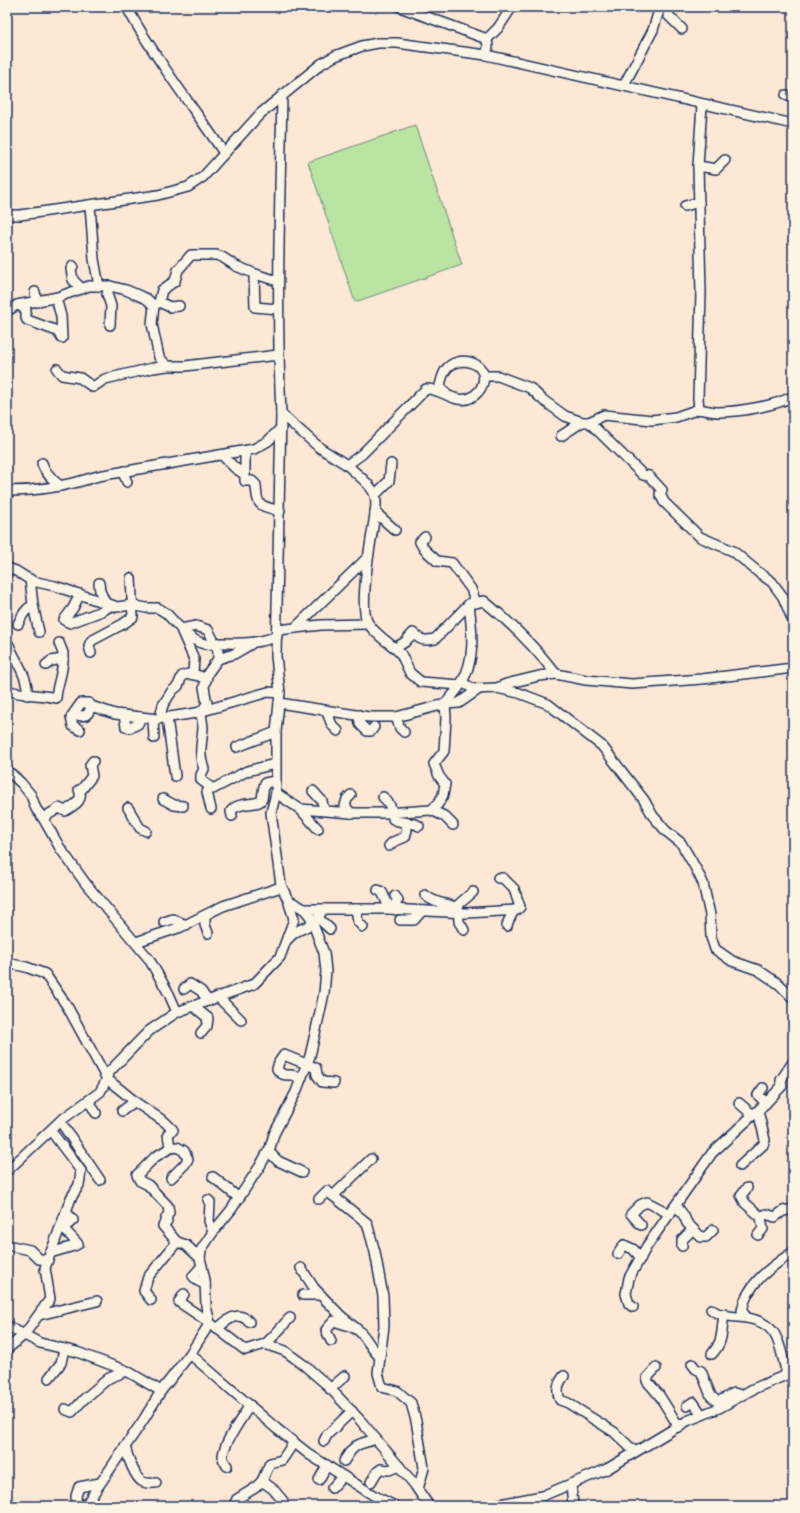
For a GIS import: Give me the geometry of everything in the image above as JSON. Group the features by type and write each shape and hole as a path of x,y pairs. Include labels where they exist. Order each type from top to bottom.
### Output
{"street":[{"path":"127,7 135,24 152,50 224,153"},
{"path":"400,7 487,38"},
{"path":"487,38 498,28 512,7"},
{"path":"624,85 653,30 660,7"},
{"path":"669,7 668,15 682,29"},
{"path":"486,55 488,47 487,38"},
{"path":"7,215 158,195 188,187 203,177 260,114 321,64 335,56 362,46 378,43 397,43 486,55 624,85 702,105 793,123"},
{"path":"7,1171 60,1121 100,1092 108,1079 110,1071 117,1062 149,1031 177,1012 254,984 280,957 294,919 282,887 271,813 276,792 276,732 280,694 276,656 278,633 282,414 278,355 278,281 282,95"},
{"path":"700,409 698,398 701,293 698,166 702,105"},
{"path":"698,166 716,169 725,160"},
{"path":"685,206 699,202"},
{"path":"90,205 94,259 99,286"},
{"path":"167,366 159,357 152,324 162,290 175,281 178,270 191,255 216,255 236,266 278,281"},
{"path":"74,266 71,269 73,280 82,289"},
{"path":"258,275 254,276 255,307 278,309"},
{"path":"7,311 19,305 37,302 88,286 110,286 138,295 157,304 170,307 179,306"},
{"path":"110,286 107,294 111,306 110,325"},
{"path":"35,292 37,302"},
{"path":"19,305 26,310 27,320 57,331 62,338 61,316 56,295"},
{"path":"57,369 62,375 80,378 92,387 105,379 153,368 185,366 278,355"},
{"path":"347,465 362,454 426,389 442,376 452,365 460,362 474,363 483,371 485,381 479,392 469,399 457,400 433,389 426,389"},
{"path":"442,376 440,386 447,395"},
{"path":"484,376 498,376 530,388 543,400 565,416 586,422 662,490 660,494 664,502 700,537 733,552 772,582 783,597 793,621"},
{"path":"561,436 586,422 604,415 652,420 676,417 700,409 716,412 731,412 784,402 793,396"},
{"path":"282,414 320,448 347,465 368,485 375,495 375,512 368,557 364,612 368,624 401,654 410,672 421,682 461,683 473,689 497,688 519,693 548,704 602,746 644,800 653,816 666,831 681,843 695,867 703,883 710,915 711,937 715,949 732,961 758,970 779,984 793,998"},
{"path":"7,491 25,491 73,485 98,476 254,449 268,441 281,428"},
{"path":"245,451 245,481 252,481 256,485 257,501 260,504 280,511"},
{"path":"222,455 235,468 244,474"},
{"path":"42,462 43,467 51,478 60,486"},
{"path":"375,495 389,481 391,464"},
{"path":"126,471 124,475 127,482"},
{"path":"375,512 395,530"},
{"path":"425,537 420,542 424,549 437,561 452,562 471,589 473,603 473,634 470,663 461,683 445,704 446,718 444,751 434,764 439,776 445,784 443,795 438,804 431,810"},
{"path":"295,628 368,557"},
{"path":"7,568 30,579 117,607 132,605 146,608 158,608 166,613 190,637 201,643 210,645 215,643 254,643 265,641 278,633 295,628 322,625 368,624"},
{"path":"92,652 90,646 91,641 133,617 131,578"},
{"path":"30,579 33,605 40,632"},
{"path":"99,584 100,591 109,604"},
{"path":"80,594 73,608 64,620 70,623 102,611 109,604"},
{"path":"395,648 405,642 413,633 421,640 428,641 435,639 473,603 484,601 510,623 541,654 556,674"},
{"path":"18,624 24,612 33,605"},
{"path":"181,628 196,626 208,630 218,651 218,659 208,673 204,687 207,704 200,712"},
{"path":"181,628 194,659 194,675"},
{"path":"7,690 27,695 40,694 56,698 63,669 63,653 59,643"},
{"path":"218,659 234,654 254,643"},
{"path":"7,644 9,644 15,660 24,676 28,689 27,695"},
{"path":"46,664 51,661 63,659"},
{"path":"497,688 506,684 539,676 556,674 586,680 632,684 702,679 793,668"},
{"path":"175,776 165,718 161,713 163,705 172,691 178,686 182,676 186,674 198,675 206,679"},
{"path":"279,703 369,717 396,717 445,704 459,703 479,689"},
{"path":"80,730 73,726 71,717 73,715 87,715 92,706 115,714 153,719 200,712 268,692 280,694"},
{"path":"326,710 332,725 338,731"},
{"path":"200,712 203,727 200,742 200,760 204,769 201,775 201,780 206,785 213,789 248,771 275,764"},
{"path":"124,715 126,727 130,728 138,724 141,717"},
{"path":"359,715 360,724 367,731 371,731 374,727"},
{"path":"396,717 400,728 404,732"},
{"path":"153,719 154,738"},
{"path":"237,747 276,732"},
{"path":"43,818 58,808 65,811 80,800 81,795 79,790 82,789 92,776 90,765 93,761"},
{"path":"7,770 31,794 36,810 43,818 73,867 100,902 118,921 149,959 169,994 177,1012"},
{"path":"232,816 231,811 234,807 243,803 254,804 259,802 262,799 265,783 275,781"},
{"path":"313,791 322,801 324,810"},
{"path":"208,792 211,810"},
{"path":"276,792 300,809 318,829"},
{"path":"351,795 347,799 345,806 351,813"},
{"path":"383,797 388,801 393,812 393,819 406,823 417,824 419,826"},
{"path":"163,799 174,805 183,806"},
{"path":"128,808 140,828 146,831"},
{"path":"300,809 351,813 431,810 444,816 453,825"},
{"path":"389,846 393,842 405,837 406,823"},
{"path":"304,910 517,910 520,907 514,890 503,878 498,878"},
{"path":"136,942 186,925 223,906 282,887"},
{"path":"378,890 382,892 393,910"},
{"path":"464,930 459,922 458,905 473,892"},
{"path":"393,910 398,900 395,896"},
{"path":"425,896 430,901 451,905 459,911"},
{"path":"288,900 330,929"},
{"path":"286,942 293,933 316,920 324,909"},
{"path":"356,909 358,922 363,927"},
{"path":"507,926 514,910"},
{"path":"400,920 414,920 422,911"},
{"path":"205,916 205,925 208,934"},
{"path":"164,922 173,919 186,925"},
{"path":"213,1326 206,1306 201,1250 258,1169 296,1092 307,1065 324,993 326,972 324,953 316,920"},
{"path":"7,963 26,967 45,974 67,1006 108,1079 134,1102 165,1122 173,1130 168,1134 170,1148"},
{"path":"184,989 190,984 201,991 208,1001"},
{"path":"218,998 241,1020"},
{"path":"193,1006 208,1018 207,1026 201,1033"},
{"path":"301,1079 292,1075 287,1076 280,1073 277,1069 277,1065 284,1054 316,1068 317,1075 322,1082 334,1083"},
{"path":"633,1307 629,1304 626,1294 629,1278 647,1246 724,1136 755,1113 782,1086 781,1080 793,1062"},
{"path":"763,1088 758,1095 766,1103"},
{"path":"88,1101 96,1113"},
{"path":"122,1111 134,1102"},
{"path":"739,1103 755,1113 765,1140 763,1145 740,1166"},
{"path":"60,1121 84,1165"},
{"path":"50,1131 84,1165"},
{"path":"172,1178 188,1159 184,1151 177,1147 170,1148 155,1157 137,1175 140,1181 148,1185 168,1206 169,1213 166,1218 167,1221 163,1226 176,1242 186,1245 201,1262"},
{"path":"268,1151 280,1162 302,1172"},
{"path":"333,1196 371,1158"},
{"path":"258,1169 265,1164 280,1162"},
{"path":"7,1348 24,1334 50,1299 45,1268 71,1198 79,1185 81,1171 84,1165"},
{"path":"212,1177 239,1198"},
{"path":"747,1188 741,1195 745,1203 761,1217 763,1229 758,1234"},
{"path":"319,1199 327,1192 367,1223 375,1252 383,1296 384,1326 378,1373 382,1387 397,1391 411,1403 416,1421 424,1468 418,1489"},
{"path":"208,1200 210,1202 208,1221 213,1232"},
{"path":"641,1225 631,1214 640,1205 647,1202 670,1214"},
{"path":"676,1204 687,1223 701,1237 706,1237 714,1230"},
{"path":"761,1217 766,1214 775,1217 783,1211 793,1209"},
{"path":"7,1245 30,1250 39,1259 48,1257 78,1244 64,1230 64,1228 72,1220 66,1212"},
{"path":"682,1246 682,1240 693,1229"},
{"path":"151,1300 144,1291 148,1277 176,1242"},
{"path":"618,1254 624,1245 633,1250 641,1258"},
{"path":"747,1318 742,1311 749,1291 770,1269 793,1252"},
{"path":"301,1268 314,1288 340,1315 358,1330 380,1357"},
{"path":"184,1294 179,1302 245,1350 265,1344 275,1337 279,1328 290,1318"},
{"path":"303,1295 321,1295"},
{"path":"38,1315 97,1301"},
{"path":"494,1506 542,1496 607,1469 678,1426 790,1373 779,1341 775,1334 761,1323 747,1318 736,1318 724,1314 714,1313 711,1309"},
{"path":"712,1354 718,1347 721,1338 721,1327 724,1314"},
{"path":"85,1506 144,1419 161,1391 213,1326 237,1315 245,1317 249,1322"},
{"path":"331,1341 326,1330 334,1321 358,1330"},
{"path":"7,1326 40,1343 76,1352 128,1371 161,1391"},
{"path":"265,1344 285,1351 304,1365 330,1389 352,1411 376,1439 418,1489 429,1506"},
{"path":"49,1378 61,1363 64,1349"},
{"path":"190,1354 310,1455 373,1495 394,1506"},
{"path":"692,1364 696,1369 701,1371 711,1396 718,1402 734,1393 741,1396"},
{"path":"656,1368 647,1378 647,1381 659,1395 678,1426"},
{"path":"65,1409 72,1412 84,1399 109,1378 128,1371"},
{"path":"330,1389 344,1376"},
{"path":"564,1376 558,1388 560,1400 568,1403 614,1432 635,1452"},
{"path":"687,1406 692,1402 702,1415"},
{"path":"227,1466 223,1458 224,1449 232,1433 250,1405"},
{"path":"324,1441 327,1435 352,1411"},
{"path":"344,1461 349,1452 359,1444 376,1439"},
{"path":"234,1505 237,1499 255,1488 262,1481 270,1463 282,1460 294,1442"},
{"path":"125,1446 128,1461 138,1479 143,1483 156,1483"},
{"path":"319,1480 327,1465"},
{"path":"371,1482 377,1472 381,1469 388,1470 398,1466"},
{"path":"332,1488 343,1476"},
{"path":"262,1481 273,1489 283,1501"},
{"path":"77,1506 76,1496 79,1487 100,1483"},
{"path":"571,1484 573,1506"}],"green space":[{"path":"415,125 462,265 355,302 308,162"}]}
